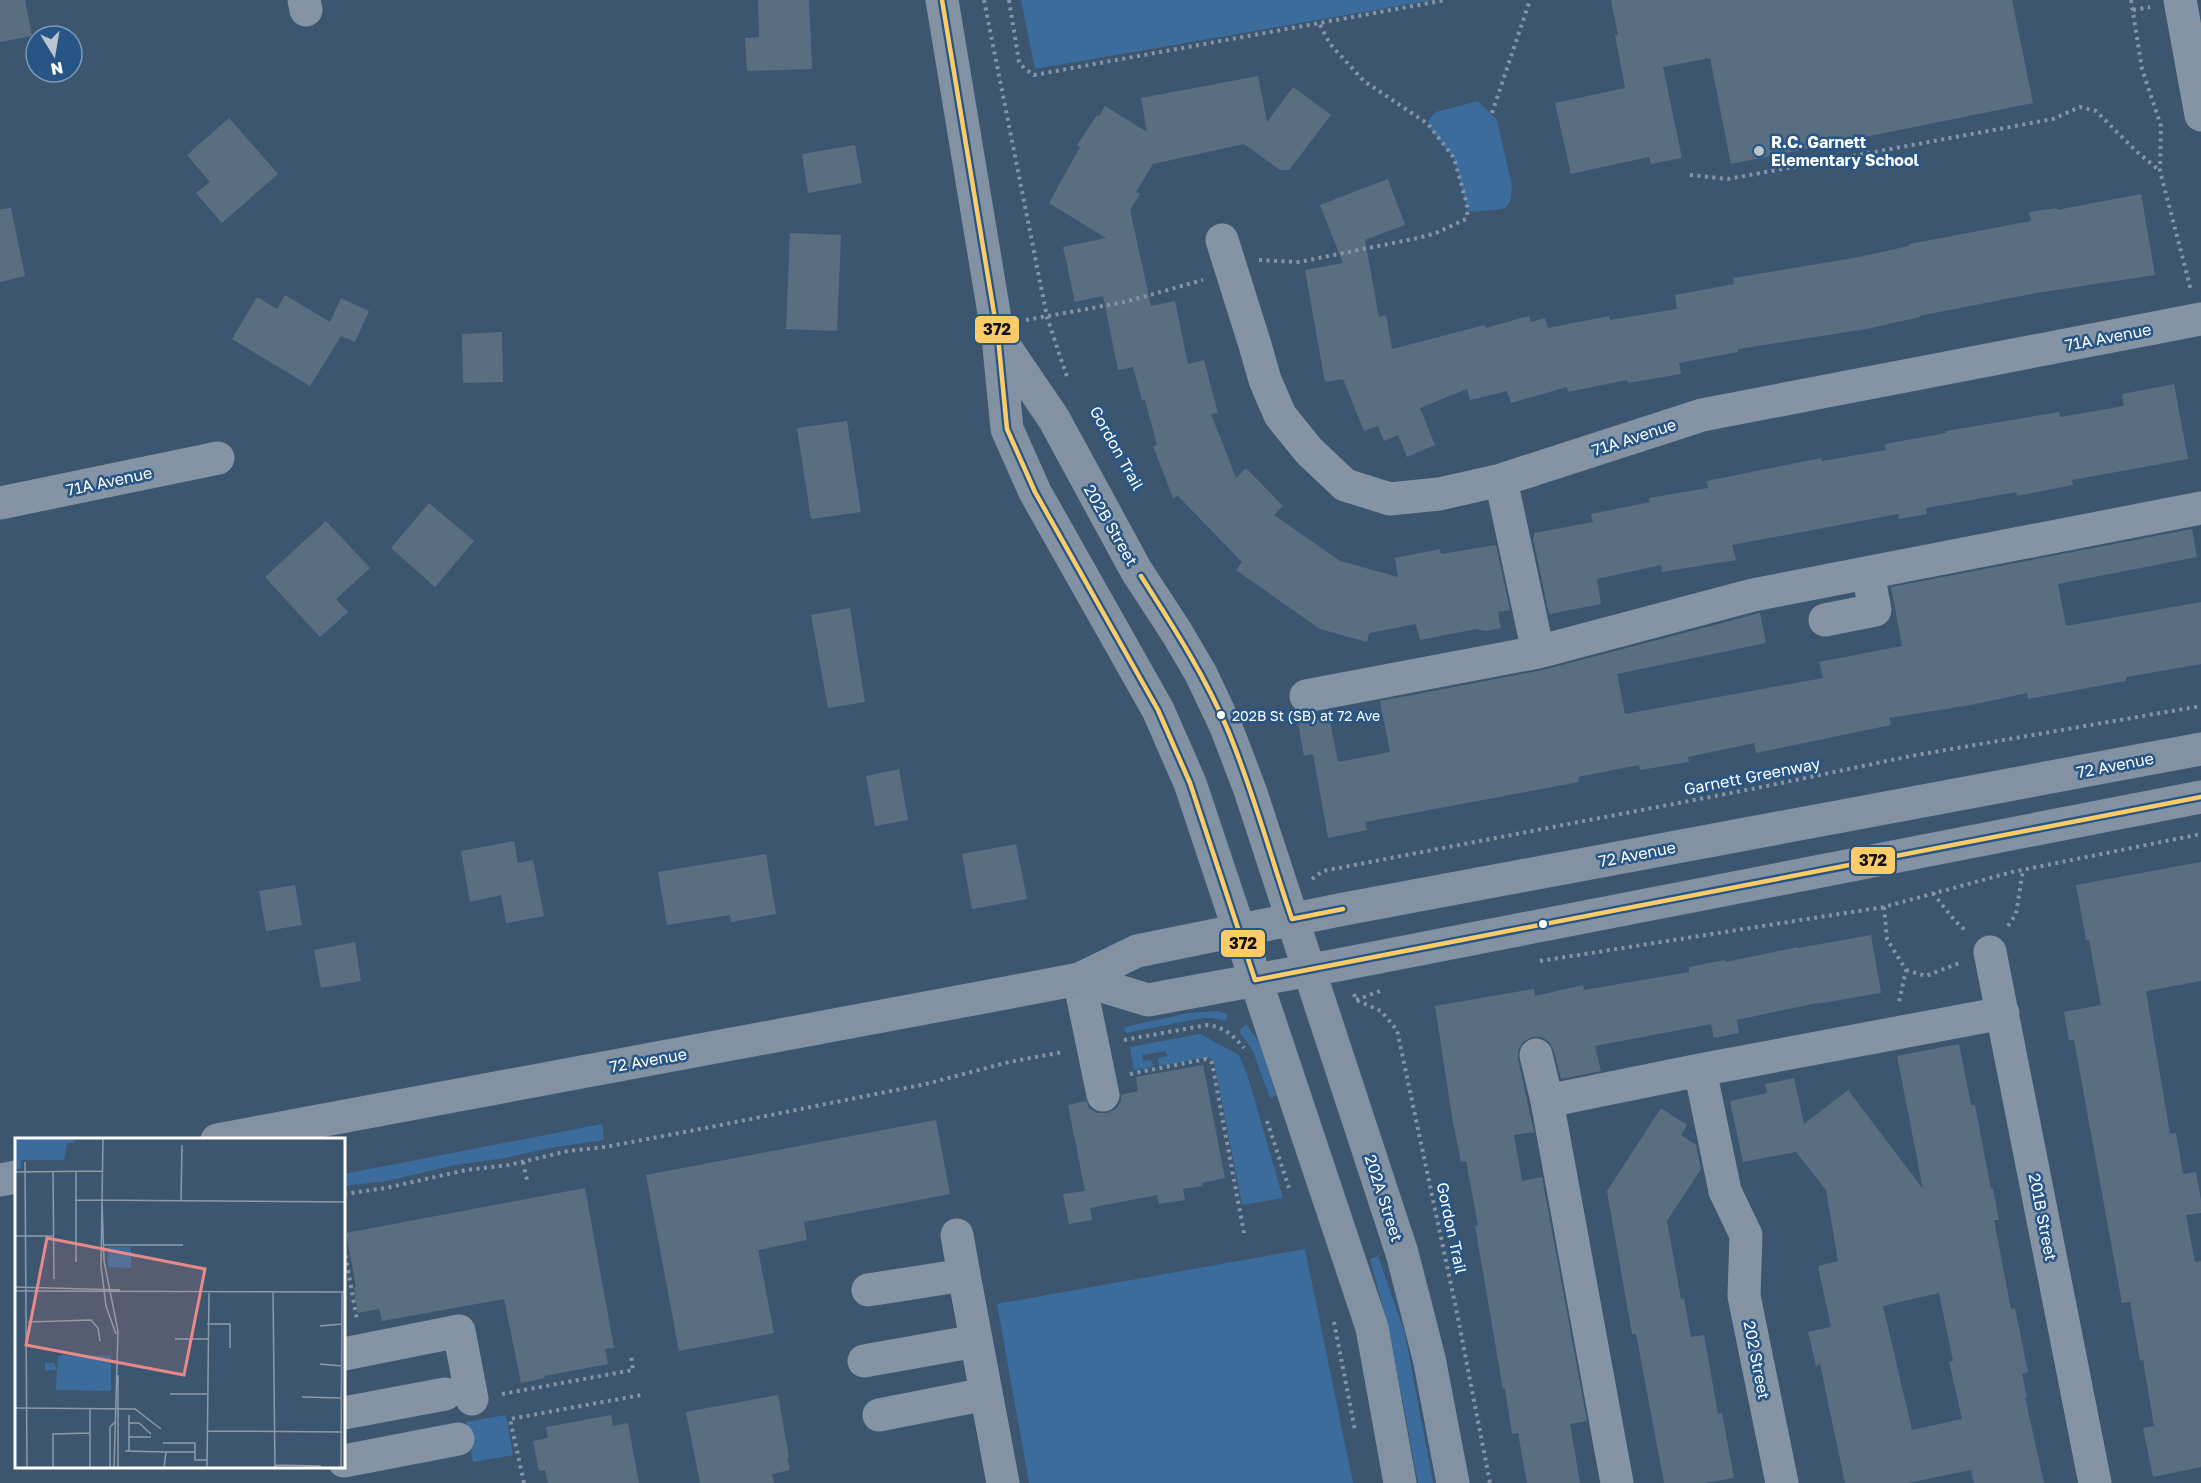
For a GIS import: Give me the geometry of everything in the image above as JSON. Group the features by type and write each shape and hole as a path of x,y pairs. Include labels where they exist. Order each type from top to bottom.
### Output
{"main road":[{"name":"202B Street","path":"942,0 997,330 1007,429 1035,492 1158,710 1190,783 1239,930"},
{"name":"202B Street","path":"997,330 1053,420 1136,570 1201,674 1226,728 1250,790 1292,919"},
{"name":"72 Avenue","path":"228,1138 1079,978 1137,951 1292,919 2201,749"},
{"name":"72 Avenue","path":"1079,978 1148,1000 2201,797"},
{"name":"202A Street","path":"1292,919 1402,1253 1429,1358 1453,1483"},
{"path":"1239,930 1372,1328 1400,1483"},
{"path":"0,1180 15,1177"}],"street":[{"path":"2180,0 2201,115"},
{"name":"71A Avenue","path":"1224,249 1256,345 1265,381 1280,415 1309,451 1345,484 1390,499 1439,494 1501,480 1702,415 2198,319"},
{"name":"71A Avenue","path":"0,503 218,458"},
{"path":"1501,480 1538,652"},
{"path":"1306,696 1538,652 1753,595 2201,508"},
{"path":"1825,620 1875,610 1868,573"},
{"name":"201B Street","path":"1990,952 2095,1483"},
{"path":"1079,978 1102,1087"},
{"path":"1547,1101 2003,1013"},
{"path":"1536,1055 1547,1101 1617,1483"},
{"name":"202 Street","path":"1700,1070 1725,1191 1746,1235 1744,1296 1782,1483"},
{"path":"957,1235 1003,1483"},
{"path":"868,1290 964,1275"},
{"path":"345,1354 459,1331 458,1396 345,1413"},
{"path":"864,1361 976,1341"},
{"path":"879,1415 986,1394"},
{"path":"345,1461 458,1439"},
{"path":"341,1468 344,1483"}],"path":[{"path":"984,0 1047,317 1069,382"},
{"path":"1009,0 1020,62 1034,75 1446,0"},
{"path":"1492,113 1530,0"},
{"path":"2131,0 2142,69 2161,126 2160,171 2198,319"},
{"path":"997,330 1047,317 1125,302 1200,282 1224,249 1299,262 1418,238 1436,233 1466,219 1468,210 1454,159 1428,124 1364,81 1330,44 1319,23"},
{"path":"1690,175 1728,180 2053,119 2080,106 2096,111 2137,152 2160,171"},
{"name":"Garnett Greenway","path":"1307,869 1311,879 1323,871 1762,788 1895,759 2201,706"},
{"path":"1538,961 1884,907 2023,870 2201,834"},
{"path":"1884,907 1887,939 1906,970 1926,976 1990,952 2016,914 2023,870"},
{"path":"1933,893 1955,921 1990,952"},
{"path":"1902,1031 1898,1005 1906,970"},
{"name":"Gordon Trail","path":"1384,989 1356,1000 1381,1011 1397,1030 1457,1313 1490,1483"},
{"path":"345,1194 386,1188 466,1170 523,1162 568,1151 605,1147 722,1125 926,1083 1009,1062 1207,1025 1218,1026 1229,1032 1244,1049 1248,1058"},
{"path":"1229,1032 1233,1026"},
{"path":"1102,1087 1206,1059 1212,1063 1244,1233"},
{"path":"1266,1116 1293,1200"},
{"path":"523,1162 527,1180"},
{"path":"345,1254 357,1322"},
{"path":"1334,1320 1357,1437"},
{"path":"512,1392 633,1370 631,1355"},
{"path":"524,1483 510,1419 641,1395"}],"shaded area":[{"path":"1021,0 1433,0 1035,69"},
{"path":"1478,101 1497,120 1512,186 1507,207 1472,212 1468,210 1454,159 1430,128 1428,121 1436,112"},
{"path":"1216,1011 1227,1014 1226,1021 1203,1018 1126,1033 1124,1027 1189,1013"},
{"path":"1246,1024 1259,1042 1276,1095 1270,1098 1253,1051 1239,1031"},
{"path":"1200,1034 1239,1055 1248,1077 1283,1198 1242,1205 1214,1061 1209,1057 1159,1066 1158,1058 1167,1056 1165,1051 1142,1055 1143,1061 1151,1060 1153,1067 1134,1070 1130,1047"},
{"path":"602,1124 604,1140 455,1165 387,1181 345,1186 345,1174"},
{"path":"1305,1249 1353,1483 1029,1483 997,1304"},
{"path":"1378,1256 1405,1334 1433,1483 1418,1483 1391,1343 1370,1259"},
{"path":"506,1415 513,1455 473,1462 466,1422"}],"building":[{"path":"0,0 25,0 30,24 24,24 24,38 0,42"},
{"path":"758,0 809,0 812,69 747,71 745,38 759,37"},
{"path":"1611,0 2012,0 2033,103 1731,164 1710,58 1663,67 1682,158 1651,164 1649,157 1571,174 1555,103 1625,88"},
{"path":"1258,76 1267,122 1293,87 1331,115 1289,170 1280,170 1244,144 1153,164 1136,192 1140,194 1130,210 1151,306 1175,301 1188,364 1204,360 1218,413 1211,414 1236,478 1246,468 1283,506 1274,515 1340,561 1398,577 1395,558 1440,549 1441,554 1496,545 1510,610 1498,612 1501,628 1486,631 1476,629 1420,640 1416,624 1369,633 1367,642 1320,629 1236,570 1242,562 1178,496 1173,498 1153,446 1157,445 1133,367 1118,370 1103,296 1075,302 1063,247 1106,238 1049,203 1080,147 1077,145 1097,115 1099,116 1105,106 1147,132 1141,98"},
{"path":"229,118 278,174 222,223 196,193 210,182 187,155"},
{"path":"855,145 862,183 808,193 802,154"},
{"path":"1388,179 1405,225 1365,240 1379,317 1386,315 1392,349 1529,316 1531,322 1545,318 1548,328 1609,316 1610,320 1677,309 1675,295 1734,284 1733,278 1859,257 1909,246 1909,244 2031,221 2029,212 2057,208 2057,210 2141,194 2155,275 2036,293 1919,316 1867,329 1738,349 1738,352 1679,363 1681,374 1628,383 1627,380 1568,392 1567,387 1511,403 1507,391 1470,400 1467,389 1420,408 1435,445 1407,457 1398,435 1384,441 1378,426 1364,431 1343,379 1325,382 1305,270 1343,263 1320,205"},
{"path":"11,208 25,276 0,282 0,209"},
{"path":"790,233 841,235 837,331 786,329"},
{"path":"285,295 330,322 341,298 369,311 355,342 341,336 310,386 232,339 257,297 277,309"},
{"path":"502,332 503,382 463,383 462,334"},
{"path":"2174,384 2188,459 2072,480 2073,485 2017,496 2016,492 1926,508 1927,514 1899,519 1898,514 1732,545 1736,560 1662,572 1661,565 1597,579 1601,604 1549,614 1533,538 1534,533 1593,522 1591,514 1650,502 1649,498 1708,488 1707,481 1821,458 1822,461 1886,450 1885,444 1946,433 1946,431 2059,412 2060,417 2124,406 2122,394"},
{"path":"847,421 861,512 811,519 797,428"},
{"path":"429,503 474,541 435,587 391,548"},
{"path":"326,521 370,568 336,599 348,612 320,637 265,577"},
{"path":"2192,529 2197,557 2058,584 2066,626 2201,602 2201,664 2126,677 2126,681 2028,699 2027,693 1971,705 1889,718 1891,725 1756,753 1754,743 1688,757 1689,762 1640,770 1639,765 1578,777 1579,782 1365,822 1367,830 1328,838 1313,754 1304,756 1298,723 1329,717 1338,762 1390,752 1380,701 1543,670 1760,613 1766,643 1617,674 1625,714 1823,678 1819,662 1902,646 1891,587"},
{"path":"850,608 865,702 828,708 811,615"},
{"path":"899,769 908,820 875,826 866,776"},
{"path":"514,841 518,863 533,860 544,916 506,923 501,895 470,902 461,851"},
{"path":"1016,844 1027,899 972,909 962,854"},
{"path":"766,854 776,914 731,922 730,915 667,925 658,872"},
{"path":"2201,862 2201,981 2146,991 2170,1134 2176,1133 2183,1174 2196,1172 2201,1200 2201,1213 2186,1215 2195,1262 2201,1261 2201,1467 2153,1477 2143,1428 2154,1426 2143,1360 2140,1361 2130,1302 2122,1303 2074,1040 2069,1040 2064,1012 2101,1005 2076,885"},
{"path":"295,885 302,925 266,931 259,891"},
{"path":"1871,935 1881,993 1817,1003 1737,1020 1739,1033 1714,1038 1711,1024 1595,1046 1601,1071 1561,1079 1554,1051 1549,1042 1542,1037 1532,1037 1523,1042 1518,1050 1518,1059 1534,1132 1514,1135 1522,1181 1542,1177 1587,1421 1570,1424 1580,1483 1527,1483 1518,1433 1512,1434 1505,1389 1503,1389 1475,1226 1478,1225 1466,1161 1461,1162 1452,1117 1435,1006 1534,989 1535,996 1583,985 1584,990 1689,972 1689,967 1725,960 1726,962"},
{"path":"355,942 361,981 321,988 314,950"},
{"path":"1959,1044 1971,1105 1975,1105 1991,1189 1993,1189 1999,1220 1994,1220 2011,1309 2015,1308 2028,1372 2022,1374 2027,1397 2025,1397 2044,1483 1974,1483 1971,1470 1908,1483 1845,1483 1820,1364 1816,1366 1808,1332 1831,1327 1818,1266 1838,1261 1826,1190 1796,1152 1743,1162 1730,1101 1767,1093 1765,1084 1794,1078 1804,1124 1848,1090 1923,1189 1897,1056","holes":["1939,1293 1953,1361 1949,1362 1962,1419 1912,1430 1883,1306"]},
{"path":"1203,1065 1225,1178 1202,1183 1202,1186 1183,1189 1185,1200 1159,1204 1157,1195 1090,1208 1092,1220 1069,1224 1063,1194 1085,1191 1068,1105 1086,1101 1089,1108 1097,1113 1107,1113 1116,1109 1121,1101 1121,1095 1138,1091 1136,1077"},
{"path":"1661,1108 1687,1125 1681,1135 1696,1145 1701,1169 1667,1221 1681,1299 1684,1298 1691,1337 1704,1335 1718,1414 1722,1413 1734,1478 1704,1483 1664,1483 1636,1334 1632,1334 1607,1191"},
{"path":"936,1120 950,1194 804,1222 807,1240 758,1250 774,1333 679,1351 646,1175"},
{"path":"585,1188 614,1348 605,1349 608,1364 544,1376 545,1378 521,1383 504,1299 382,1321 379,1309 358,1313 354,1288 356,1287 346,1233"},
{"path":"778,1395 790,1470 772,1474 774,1483 700,1483 686,1412"},
{"path":"611,1415 613,1426 628,1423 639,1483 548,1483 545,1470 539,1471 533,1441 548,1438 546,1427"}],"transit line":[{"name":"372","path":"942,0 998,337 1007,429 1035,492 1158,710 1190,783 1255,980 2201,797"},
{"name":"372","path":"1141,576 1198,669 1227,728 1292,919 1343,909"}],"place":[{"name":"R.C. Garnett Elementary School","path":"1759,151"},
{"name":"202B St (SB) at 72 Ave","path":"1221,715"}]}
